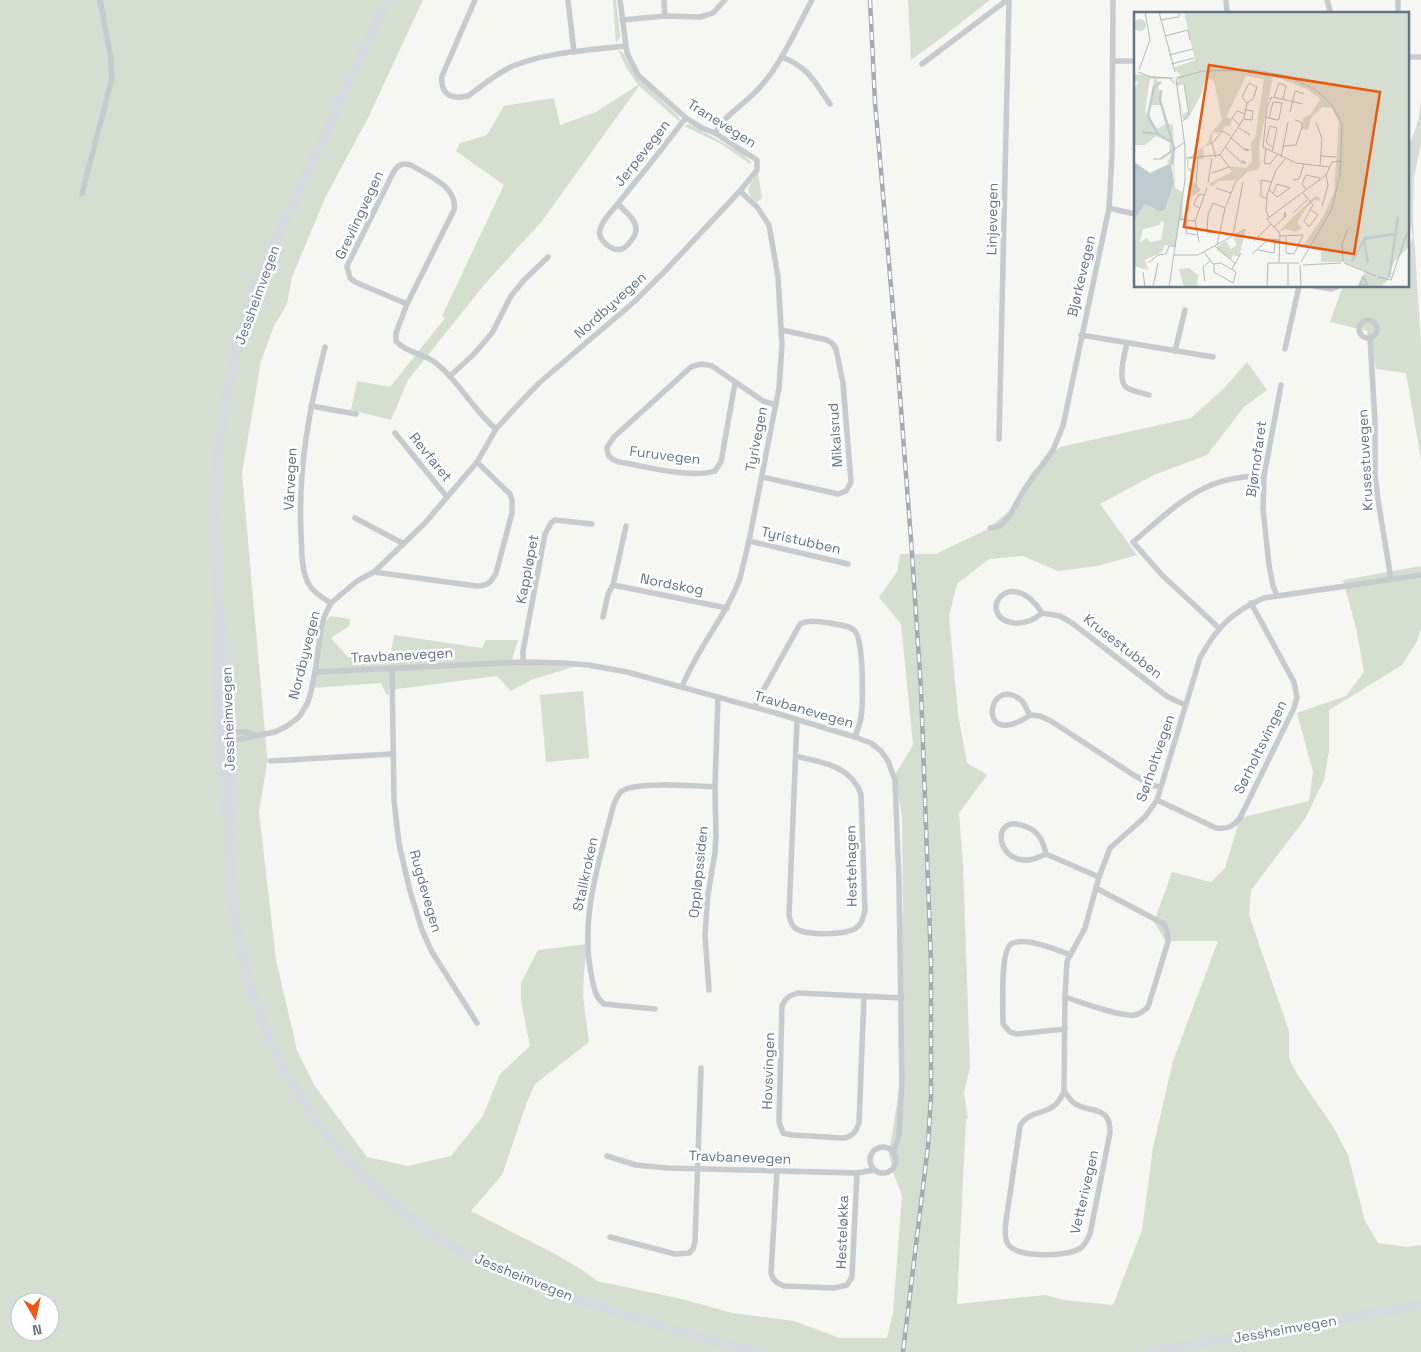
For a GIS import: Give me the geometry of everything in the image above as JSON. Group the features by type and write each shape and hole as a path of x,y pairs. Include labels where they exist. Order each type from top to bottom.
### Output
{"main road":[{"name":"Jessheimvegen","path":"229,827 225,812 219,736 217,653 219,612 215,515 218,454 227,392 239,340 254,293 387,0"},
{"name":"Jessheimvegen","path":"219,612 225,643 232,892 247,976 256,1007 278,1058 300,1098 327,1136 378,1192 417,1223 439,1238 494,1268 525,1281 666,1328 758,1352"},
{"name":"Jessheimvegen","path":"1149,1352 1421,1305"}],"street":[{"path":"82,194 112,78 111,59 100,0"},
{"path":"475,0 442,76 443,90 448,94 461,98 468,96 507,69 533,60 574,52 626,46"},
{"path":"568,0 574,52"},
{"name":"Tranevegen","path":"620,0 626,46 631,64 638,75 686,118 702,128 715,133 757,160 758,165"},
{"path":"664,0 665,16"},
{"path":"622,20 708,15 713,13 725,0"},
{"path":"715,133 724,120 760,88 782,57 812,0"},
{"path":"922,64 1008,0"},
{"name":"Linjevegen","path":"999,438 1008,0"},
{"name":"Bjørkevegen","path":"990,528 1000,526 1009,517 1024,490 1057,441 1063,426 1109,208 1112,154 1113,0"},
{"path":"782,57 800,65 830,104"},
{"path":"1408,57 1421,57"},
{"path":"1113,61 1134,61"},
{"name":"Jerpevegen","path":"618,204 635,223 637,228 636,235 625,248 620,250 613,249 603,242 600,234 603,224 618,204 686,118"},
{"name":"Grevlingvegen","path":"407,304 355,282 350,278 347,266 394,171 398,165 404,164 411,165 448,188 455,204 454,210 407,304 396,332 396,341 405,349 431,360 450,376"},
{"name":"Nordbyvegen","path":"219,736 229,735 242,739 282,729 298,716 307,704 316,672 321,629 324,617 331,603 357,581 374,572 404,544 477,462 496,429 538,383 634,302 740,191 757,170 758,165"},
{"name":"Tyrivegen","path":"682,687 704,643 727,608 740,578 762,477 781,368 782,330 776,259 769,225 757,207 740,191"},
{"path":"1109,208 1134,214"},
{"path":"496,429 487,421 450,376 492,334 511,296 524,280 548,257"},
{"path":"1286,349 1299,288"},
{"path":"1175,351 1185,310"},
{"name":"Mikalsrud","path":"762,477 838,494 843,494 851,482 846,408 836,349 827,340 782,330"},
{"path":"1081,335 1213,357"},
{"name":"Krusestuvegen","path":"1370,338 1376,479 1391,579"},
{"path":"1127,343 1121,376 1123,383 1127,388 1149,395"},
{"name":"Vårvegen","path":"325,347 304,442 300,490 304,573 309,585 318,595 331,603"},
{"name":"Furuvegen","path":"735,382 721,462 715,471 700,474 687,473 619,462 611,460 608,456 607,446 614,437 691,368 704,363 712,366 763,401 776,405"},
{"name":"Bjørnofaret","path":"1277,595 1273,586 1264,528 1264,476 1281,385"},
{"path":"311,406 356,414"},
{"name":"Revfaret","path":"395,433 447,497"},
{"path":"374,572 476,586 488,585 492,581 496,573 512,513 512,500 510,494 477,462"},
{"path":"1219,628 1162,575 1133,542 1190,496 1208,485 1230,478 1264,476"},
{"path":"355,518 404,544"},
{"name":"Kappløpet","path":"523,662 523,651 545,534 551,523 555,520 592,524"},
{"path":"603,617 608,594 613,585 626,526"},
{"name":"Tyristubben","path":"749,541 848,564"},
{"name":"Sørholtvegen","path":"1064,1091 1066,971 1070,955 1085,928 1099,877 1110,848 1145,817 1157,800 1200,658 1219,628 1232,615 1251,603 1277,595 1421,575"},
{"name":"Nordskog","path":"613,585 727,608"},
{"path":"1010,592 1019,593 1029,597 1042,613 1024,623 1013,623 1002,619 997,611 997,602 1001,595 1010,592"},
{"name":"Sørholtsvingen","path":"1157,800 1216,828 1232,826 1240,818 1294,708 1297,697 1294,682 1251,603"},
{"name":"Krusestubben","path":"1042,613 1060,616 1072,623 1168,697 1186,705"},
{"path":"754,707 800,624 814,621 848,627 856,632 858,639 863,693 861,720 855,737"},
{"name":"Travbanevegen","path":"316,672 523,662 564,663 605,668 682,687 855,737 871,743 881,751 888,760 895,780 902,998 901,1099 899,1135 894,1151"},
{"name":"Rugdevegen","path":"392,668 392,754 394,800 399,844 416,912 432,952 477,1023"},
{"name":"Oppløpssiden","path":"709,990 705,935 708,894 716,845 715,787 718,697"},
{"path":"1030,715 1022,701 1014,697 999,697 994,701 991,708 993,717 998,723 1005,726 1030,715 1040,716 1051,721 1132,774 1151,785 1160,787"},
{"name":"Hestehagen","path":"796,756 843,770 852,778 861,794 865,912 859,926 849,932 806,932 794,928 788,915 797,720"},
{"path":"271,761 392,754"},
{"name":"Stallkroken","path":"655,1009 604,1004 598,999 594,991 589,968 587,928 590,899 612,807 616,797 626,789 644,786 676,785 715,787"},
{"path":"1046,854 1040,836 1030,828 1021,824 1012,824 1005,827 1000,833 1000,842 1004,849 1008,854 1018,859 1027,860 1046,854 1099,877"},
{"path":"1065,997 1120,1014 1134,1015 1141,1013 1148,1007 1166,949 1168,936 1164,924 1096,888"},
{"path":"1064,1029 1017,1034 1007,1029 1003,1024 1004,960 1008,947 1012,943 1018,942 1057,949 1070,955"},
{"name":"Hovsvingen","path":"864,996 860,1123 857,1129 849,1138 792,1136 783,1133 779,1122 782,1006 785,999 790,994 799,993 864,996 902,998"},
{"path":"610,1237 675,1254 689,1253 693,1249 695,1242 701,1068"},
{"name":"Vetterivegen","path":"1064,1091 1080,1107 1099,1111 1107,1118 1110,1124 1110,1133 1090,1234 1083,1246 1076,1251 1053,1254 1026,1254 1014,1250 1008,1245 1005,1231 1018,1130 1022,1120 1027,1116 1053,1107 1064,1091"},
{"path":"882,1146 889,1147 894,1151 897,1161 892,1170 883,1173 874,1170 870,1164 870,1158 876,1148 882,1146"},
{"name":"Travbanevegen","path":"607,1156 636,1165 857,1173 874,1170"},
{"name":"Hesteløkka","path":"776,1171 773,1279 778,1284 784,1286 834,1288 847,1285 852,1277 857,1173"}],"shaded area":[{"path":"0,0 423,0 368,118 326,196 292,277 287,304 274,326 261,361 242,473 267,756 270,762 267,763 259,812 276,960 297,1050 314,1085 367,1157 408,1166 451,1156 483,1116 500,1074 530,1046 521,1001 521,983 538,950 588,944 583,996 589,1042 535,1084 502,1175 471,1211 555,1254 597,1281 682,1299 732,1313 794,1321 840,1338 887,1338 893,1313 902,1196 893,1172 889,1153 899,1090 898,970 903,909 902,818 895,775 913,745 901,624 879,597 897,572 900,554 936,554 988,529 1009,511 1032,472 1060,447 1191,418 1225,387 1247,362 1267,390 1244,407 1207,455 1154,475 1100,504 1137,555 1097,566 1058,571 1023,556 989,559 957,584 949,616 958,714 967,763 987,775 959,813 963,865 970,1067 964,1093 968,1119 966,1119 957,1304 1045,1295 1064,1300 1113,1305 1142,1230 1153,1148 1173,1061 1218,941 1166,941 1154,922 1172,872 1211,882 1225,868 1240,818 1309,801 1313,772 1297,713 1346,696 1364,672 1356,628 1343,580 1421,566 1421,629 1417,641 1402,665 1329,710 1329,751 1324,780 1305,819 1251,890 1249,915 1289,1031 1289,1058 1297,1074 1334,1128 1348,1155 1365,1221 1378,1243 1407,1247 1421,1245 1421,1352 0,1352"},
{"path":"613,0 616,0 620,37 616,43"},
{"path":"908,0 990,0 911,60"},
{"path":"618,50 623,53 636,76 677,115 680,119 679,121 639,86 542,221 484,285 408,380 391,420 351,410 357,381 390,387 445,318 442,316 504,185 456,151 460,143 487,135 504,106 554,98 560,125 596,112 638,85"},
{"path":"1421,101 1421,144 1414,177 1413,219 1421,345 1421,460 1406,373 1376,369 1367,331 1330,322 1342,288 1408,288 1408,250 1413,237 1408,214 1408,145 1417,125"},
{"path":"689,124 742,153 752,163 750,164 723,145 684,126"},
{"path":"758,173 762,198 757,202 750,195 749,188"},
{"path":"330,616 350,619 349,626 331,638 348,657 390,657 394,635 482,648 486,640 518,640 512,660 579,665 531,680 511,691 497,676 389,690 389,695 386,694 381,683 313,688 317,674 317,633"},
{"path":"583,691 589,758 546,762 540,695"}],"railway":[{"path":"870,0 875,102 897,356 921,690 931,963 931,1095 928,1146 903,1352"}]}
